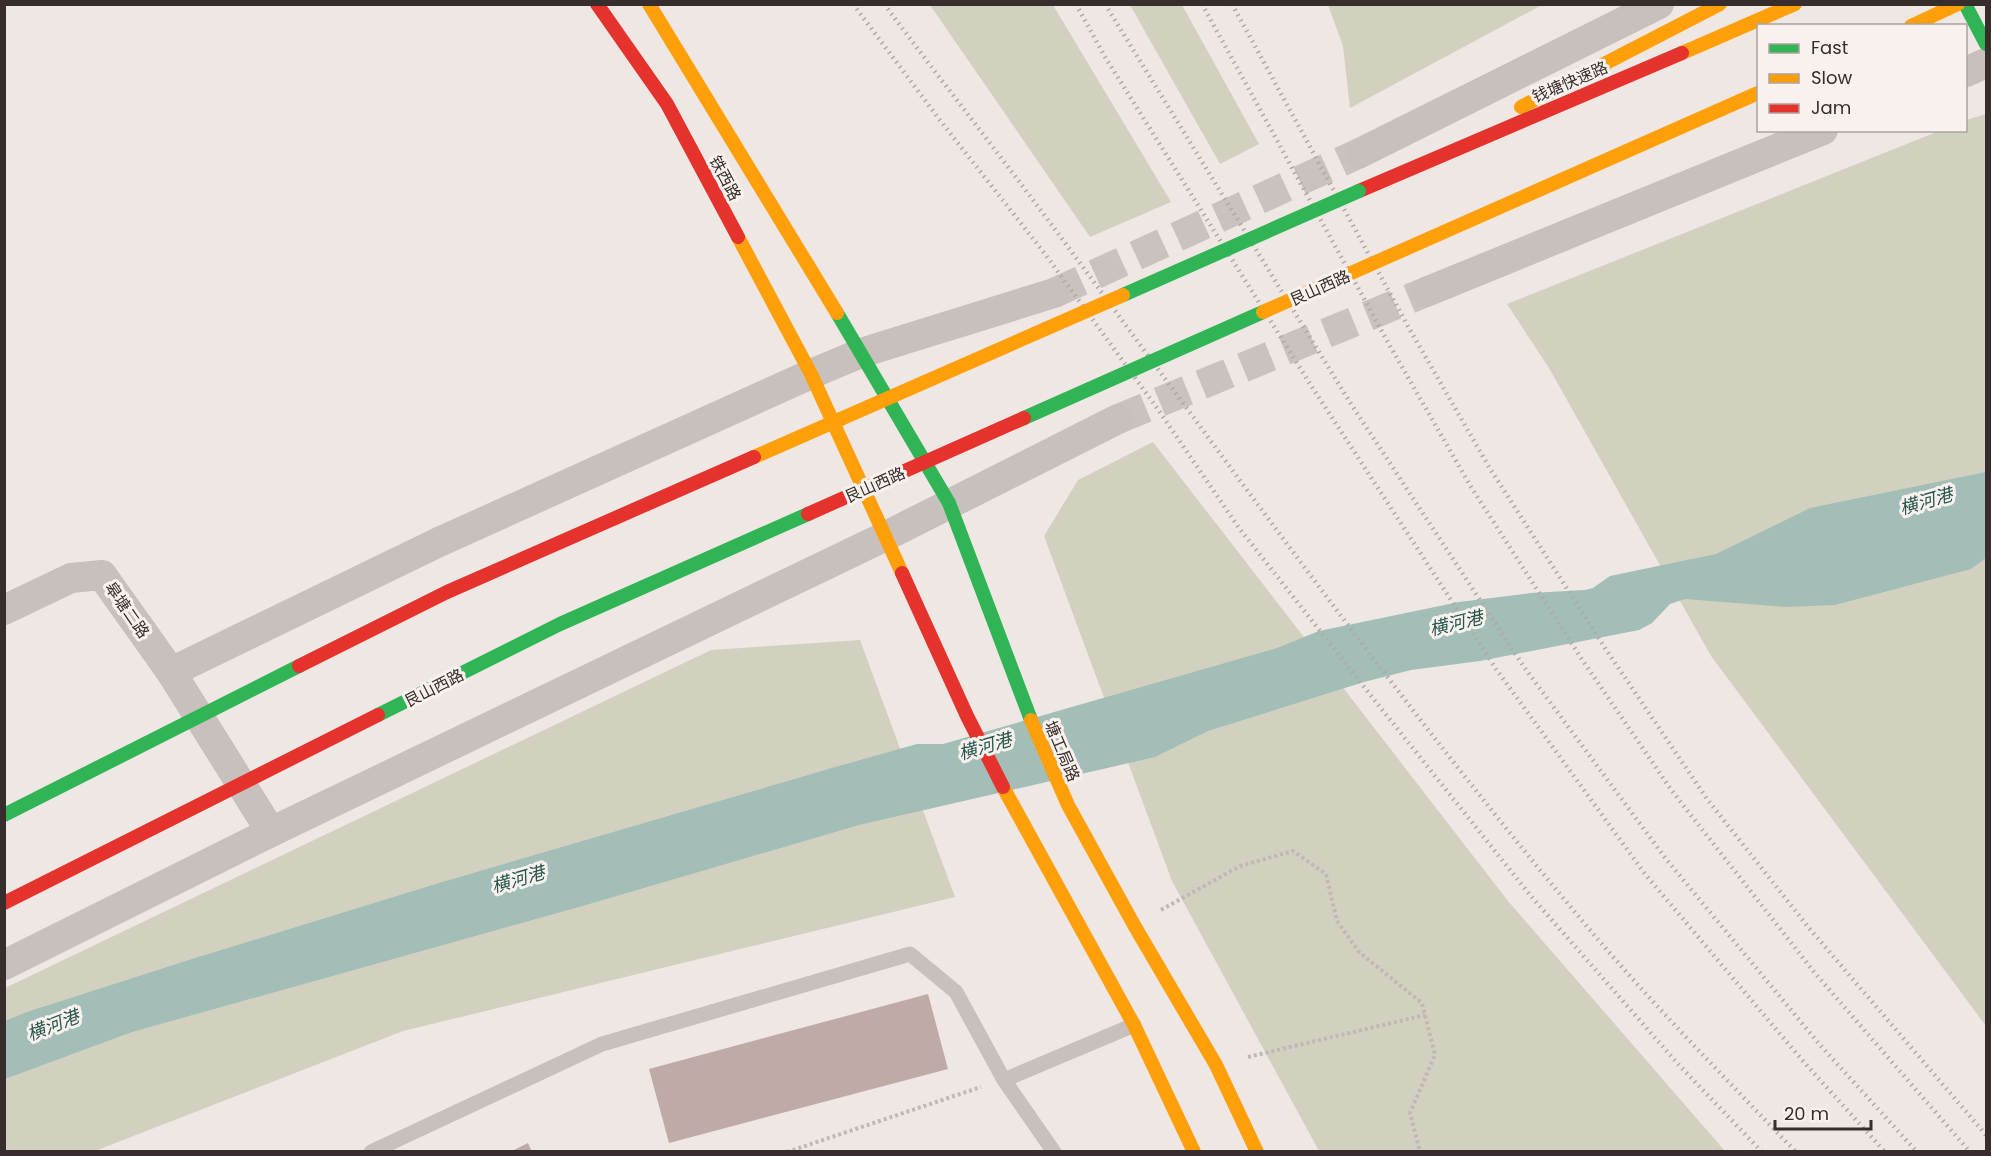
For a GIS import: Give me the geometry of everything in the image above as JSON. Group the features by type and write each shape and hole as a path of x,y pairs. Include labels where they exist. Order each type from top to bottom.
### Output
{"main road":[{"name":"铁西路","path":"597,4 667,104 811,374"},
{"name":"铁西路","path":"649,4 861,353"},
{"path":"4,815 447,592 1359,190 1720,4"},
{"name":"钱塘快速路","path":"1359,190 1795,4"},
{"path":"1915,24 1958,4"},
{"path":"1965,4 1986,44"},
{"name":"艮山西路","path":"4,903 560,624 1757,93"},
{"name":"塘工局路","path":"861,353 949,503 1023,703 1068,805 1134,925 1216,1065 1257,1152"},
{"path":"811,374 968,716 1018,818 1134,1025 1194,1152"}],"street":[{"path":"1360,153 1659,4"},
{"path":"1967,71 1986,63"},
{"path":"1426,292 1818,132"},
{"path":"271,831 171,672 439,542 811,374 861,353 1054,293"},
{"path":"4,965 271,831 886,536 1118,419"},
{"name":"皋塘二路","path":"4,610 71,578 102,575 171,672"}],"lane":[{"path":"371,1152 602,1044 910,954 956,992 1004,1080 1054,1152"},
{"path":"1004,1080 1134,1025"}],"path":[{"path":"1134,925 1240,866 1293,851 1326,874 1337,921 1359,952 1422,1003 1435,1055 1410,1113 1420,1152"},
{"path":"1216,1065 1425,1015"},
{"path":"787,1152 1004,1080"}],"green space":[{"path":"1328,4 1542,5 1350,108 1343,46"},
{"path":"930,5 1053,5 1171,202 1090,237"},
{"path":"1130,5 1182,5 1259,144 1220,164"},
{"path":"1986,114 1986,1026 1711,656 1549,368 1507,304 1937,132 1967,132 1967,120"},
{"path":"1153,442 1508,901 1725,1151 1319,1151 1172,881 1044,536 1078,480"},
{"path":"860,640 955,897 403,1031 95,1151 5,1152 5,988 711,650"}],"water":[{"name":"横河港","path":"1986,472 1986,558 1971,569 1835,605 1785,607 1685,599 1670,604 1652,623 1639,630 1480,661 1411,670 1364,682 1208,731 1155,757 859,825 579,907 132,1032 5,1079 5,1021 192,959 439,883 917,744 943,744 1277,648 1319,631 1459,602 1531,593 1585,590 1593,588 1610,576 1716,554 1810,508"}],"building":[{"path":"928,994 948,1069 669,1143 649,1069"},
{"path":"528,1143 532,1152 510,1152"}],"tunnel":[{"path":"1054,293 1360,153"},
{"path":"1118,419 1426,292"}],"railway":[{"path":"853,4 939,119 1045,254 1157,408 1239,528 1372,697 1530,895 1678,1064 1762,1152"},
{"path":"884,4 1048,220 1325,595 1455,764 1615,959 1796,1152"},
{"path":"1076,4 1105,57 1312,387 1496,669 1645,874 1802,1060 1885,1152"},
{"path":"1105,4 1351,404 1524,667 1666,859 1820,1045 1917,1152"},
{"path":"1202,4 1390,346 1471,487 1581,658 1672,791 1814,972 1970,1152"},
{"path":"1232,4 1410,330 1489,467 1605,648 1707,799 1809,928 1986,1135"}],"traffic: fast":[{"path":"1965,4 1986,44"},
{"path":"1123,295 1359,191"},
{"path":"1024,418 1263,312"},
{"path":"837,313 949,503 1031,720"},
{"path":"378,715 560,624 808,514"},
{"path":"4,815 299,666"}],"traffic: slow":[{"path":"649,4 837,313"},
{"path":"1521,107 1720,4"},
{"path":"1682,53 1795,4"},
{"path":"1915,24 1958,4"},
{"path":"1263,312 1757,93"},
{"path":"738,237 811,374 902,573"},
{"path":"754,457 1123,295"},
{"path":"1031,720 1068,805 1134,925 1216,1065 1257,1152"},
{"path":"1003,787 1134,1025 1194,1152"}],"traffic: jam":[{"path":"597,4 667,104 738,237"},
{"path":"1359,191 1682,53"},
{"path":"808,514 1024,418"},
{"path":"299,666 447,592 754,457"},
{"path":"902,573 967,716 1003,787"},
{"path":"4,903 378,715"}]}
